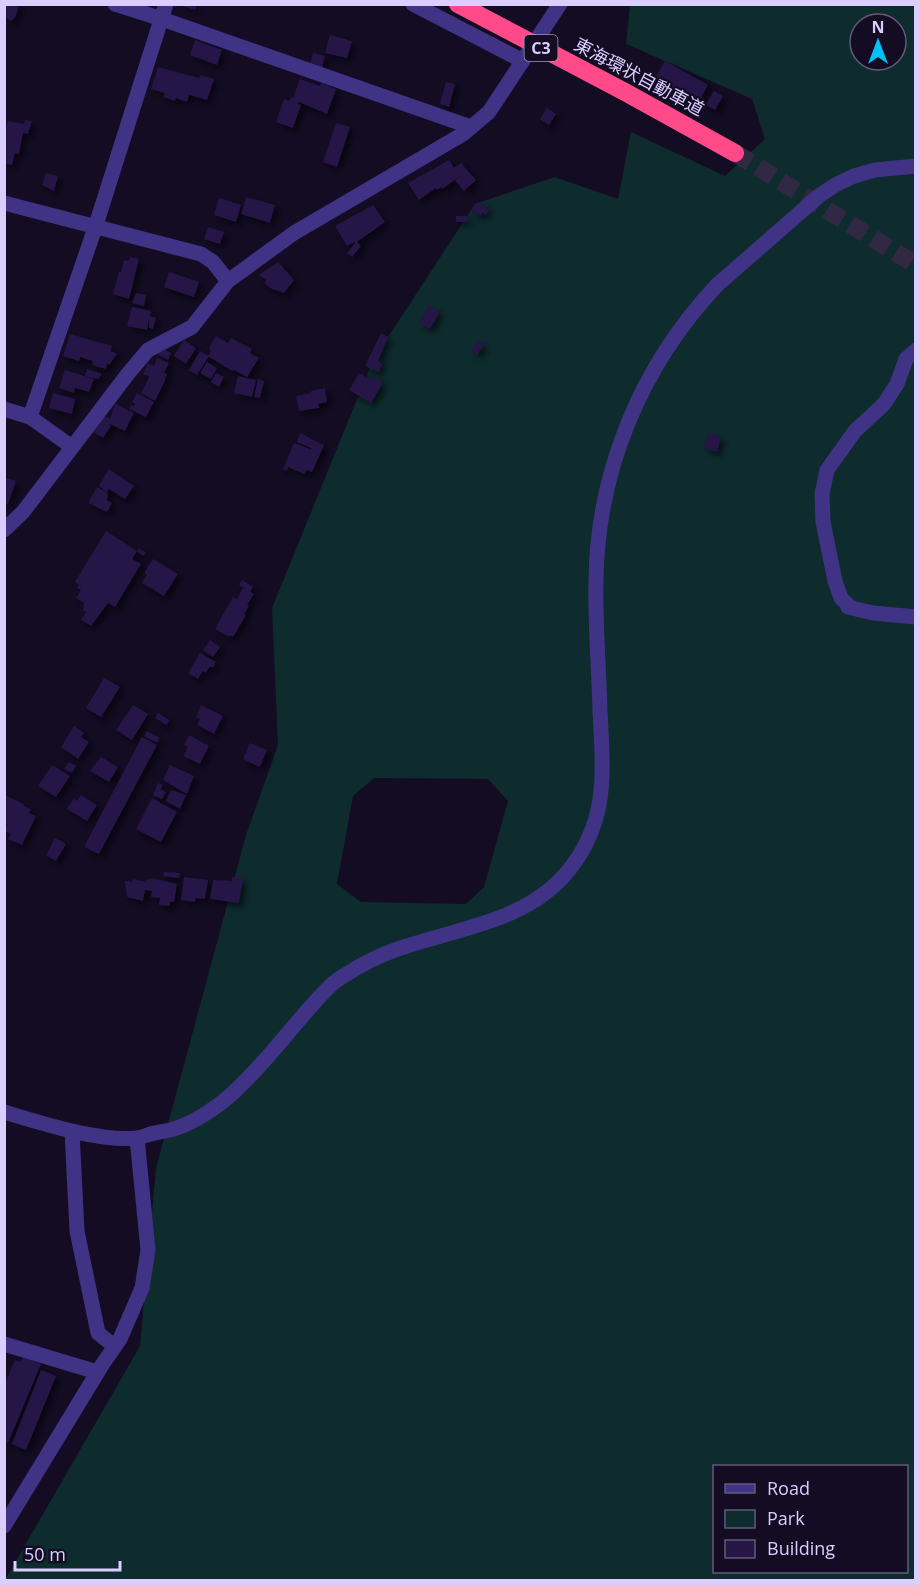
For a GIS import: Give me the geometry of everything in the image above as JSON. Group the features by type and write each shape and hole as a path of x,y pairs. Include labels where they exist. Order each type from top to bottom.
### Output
{"highway":[{"name":"東海環状自動車道","path":"458,4 735,153"}],"street":[{"path":"116,4 164,12 471,127"},
{"path":"413,4 523,61"},
{"path":"4,530 23,512 148,350 192,327 228,282 294,233 463,135 489,112 560,4"},
{"path":"30,417 95,228 164,12"},
{"path":"4,1112 72,1131 110,1137 137,1138 176,1129 210,1112 235,1091 332,984 368,960 421,941 504,917 531,904 554,886 585,847 601,803 603,755 596,583 598,539 605,494 617,449 642,390 681,326 703,300 717,285 820,195 854,176 875,170 915,166"},
{"path":"4,203 201,254 213,262 228,282"},
{"path":"915,350 906,359 897,384 884,404 855,431 827,470 822,494 823,522 835,581 841,598 848,607 873,613 915,616"},
{"path":"4,409 30,417 72,447"},
{"path":"72,1131 77,1231 98,1333 114,1346"},
{"path":"4,1526 97,1372 120,1339 142,1287 148,1250 137,1138"},
{"path":"4,1344 97,1372"}],"green space":[{"path":"630,5 915,5 915,1580 5,1580 140,1346 156,1168 246,835 278,745 272,608 373,360 475,204 555,177 618,199 631,132 725,176 765,139 752,99 626,44","holes":["374,778 488,779 508,801 484,887 466,904 361,902 337,884 353,796"]}],"building":[{"path":"5,4 19,4 16,16 11,21 5,17"},
{"path":"177,4 197,4 195,10"},
{"path":"330,35 352,41 347,58 325,53"},
{"path":"195,40 222,50 217,65 190,55"},
{"path":"313,53 325,56 322,68 310,65"},
{"path":"665,61 708,85 698,103 655,78"},
{"path":"158,67 199,78 200,75 214,79 207,100 189,95 187,102 176,98 175,101 163,97 165,93 151,89"},
{"path":"300,79 336,89 327,114 299,102 298,104 301,105 293,128 276,122 284,99 289,101 291,97 293,98"},
{"path":"446,82 455,84 449,107 440,104"},
{"path":"714,91 723,96 715,110 706,105"},
{"path":"547,108 556,114 549,125 540,119"},
{"path":"25,120 32,121 28,134 23,133 19,154 15,153 12,165 4,163 4,135 8,121 24,124"},
{"path":"336,123 350,127 337,167 323,162"},
{"path":"449,160 454,168 461,163 476,180 464,191 455,181 462,175 442,189 441,187 437,190 436,188 419,200 408,183"},
{"path":"46,173 58,176 54,191 42,185"},
{"path":"246,197 275,205 270,223 241,214"},
{"path":"219,198 241,205 236,222 214,215"},
{"path":"477,202 489,210 486,215 482,213 480,216 472,212"},
{"path":"373,205 385,222 357,242 361,246 352,257 347,253 355,242 347,246 335,226"},
{"path":"456,216 467,216 467,222 456,222"},
{"path":"208,227 224,232 220,244 204,239"},
{"path":"130,257 139,259 129,299 113,294 124,260 128,261"},
{"path":"278,262 294,280 284,293 265,284 266,280 259,275"},
{"path":"169,272 199,282 194,297 164,287"},
{"path":"136,293 146,295 144,306 132,303"},
{"path":"428,306 440,312 430,329 419,323"},
{"path":"132,307 151,311 150,316 156,318 153,329 149,328 149,319 147,330 127,326"},
{"path":"381,333 388,337 378,361 382,364 379,372 365,366"},
{"path":"70,334 112,346 110,354 112,351 117,354 109,365 107,364 106,369 92,365 93,361 80,357 79,361 63,356"},
{"path":"216,336 228,343 231,338 252,349 250,353 259,358 247,377 232,371 208,356 211,351 209,348"},
{"path":"184,340 196,348 186,364 174,356"},
{"path":"477,341 484,344 477,355 471,351"},
{"path":"164,349 171,353 168,360 158,354"},
{"path":"200,351 209,356 197,375 189,370"},
{"path":"157,358 169,363 164,373 167,374 164,383 155,401 141,393 149,377 143,374 148,363 154,366"},
{"path":"207,362 217,368 211,379 200,373"},
{"path":"87,369 102,374 98,379 85,376"},
{"path":"65,370 94,379 89,392 75,388 74,393 59,388"},
{"path":"216,373 224,377 219,387 211,382"},
{"path":"359,373 372,381 374,377 383,383 371,403 349,390"},
{"path":"238,376 256,380 252,397 234,393"},
{"path":"258,379 264,381 260,398 254,397"},
{"path":"325,388 327,402 318,404 319,408 299,411 296,396"},
{"path":"53,393 75,399 72,414 49,408"},
{"path":"137,393 154,402 146,417 129,409 135,404 132,402"},
{"path":"115,404 134,413 125,431 110,424 103,438 93,432 105,416 110,419"},
{"path":"300,433 324,445 312,472 307,470 304,474 288,467 287,471 283,469 294,443 311,448 297,442"},
{"path":"708,433 721,437 717,452 704,448"},
{"path":"109,469 134,486 125,499 99,486"},
{"path":"4,477 16,481 8,504 4,503"},
{"path":"97,487 108,493 107,500 112,503 107,512 88,503"},
{"path":"106,531 137,551 132,559 141,564 115,607 108,603 91,626 81,620 86,612 83,610 84,603 76,598 81,590 77,588 79,585 75,582"},
{"path":"139,548 146,553 143,556 137,551"},
{"path":"153,559 178,574 164,596 142,583 147,575 144,573"},
{"path":"242,580 253,587 250,592 239,585"},
{"path":"243,588 254,594 247,605 249,606 244,614 246,615 233,637 230,635 229,637 215,629 233,597 237,599"},
{"path":"210,640 220,647 213,657 203,650"},
{"path":"200,653 216,662 213,668 210,666 206,673 203,671 198,679 188,673"},
{"path":"104,678 120,687 101,717 86,708"},
{"path":"133,705 148,714 132,740 116,730"},
{"path":"201,705 223,716 214,734 197,725 200,719 196,717"},
{"path":"158,713 169,720 167,725 155,718"},
{"path":"74,726 84,733 81,737 89,742 78,759 61,747"},
{"path":"147,731 160,738 157,743 144,736"},
{"path":"189,735 209,746 200,764 183,756 188,747 184,745"},
{"path":"142,737 157,745 99,854 84,847"},
{"path":"250,743 267,750 260,767 243,759"},
{"path":"101,757 118,767 109,782 90,771"},
{"path":"69,762 76,766 72,773 64,769"},
{"path":"52,765 70,776 56,797 38,786"},
{"path":"170,765 194,776 187,794 163,780"},
{"path":"158,783 163,785 160,789 166,792 162,799 153,795"},
{"path":"171,790 186,795 180,809 166,801"},
{"path":"4,795 24,804 31,809 29,813 36,816 22,845 8,839 11,834 4,831 7,824 4,822"},
{"path":"81,795 97,805 87,821 67,809 74,798 77,801"},
{"path":"152,798 177,812 161,842 136,829"},
{"path":"55,838 66,844 56,861 46,855"},
{"path":"164,872 180,873 179,878 163,876"},
{"path":"184,877 208,880 205,899 196,898 195,902 181,900"},
{"path":"232,877 243,878 239,903 210,899 213,880 232,881"},
{"path":"152,878 177,884 174,902 170,902 170,906 159,905 160,898 151,897 152,891 145,890 143,901 127,897 125,881 132,882 133,879 146,882 147,885 146,880"},
{"path":"23,1357 41,1364 8,1443 4,1442 4,1386 15,1360 21,1362"},
{"path":"41,1370 56,1376 26,1450 12,1444"}],"tunnel":[{"path":"735,153 916,265"}]}
